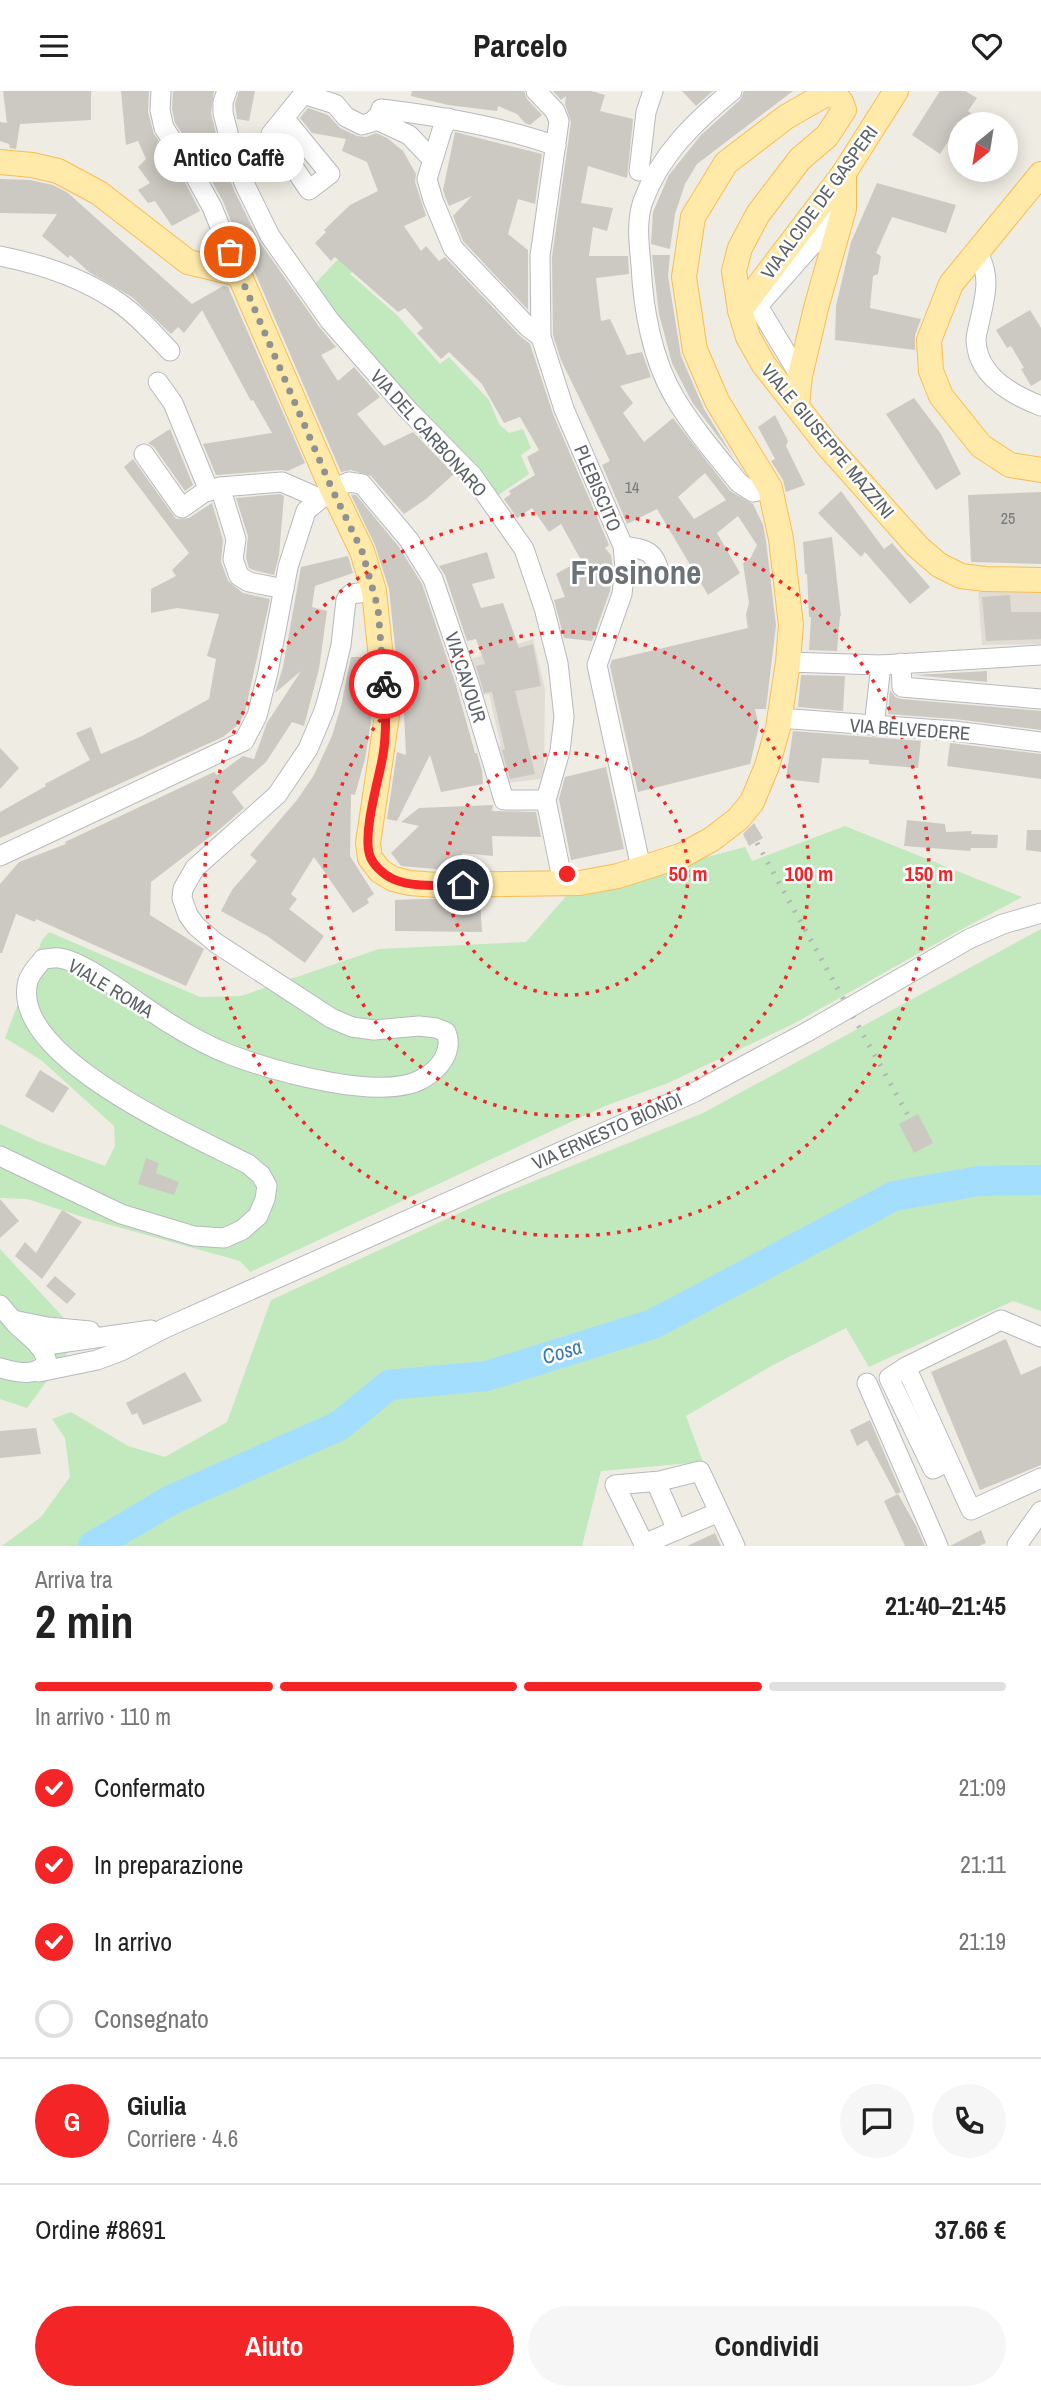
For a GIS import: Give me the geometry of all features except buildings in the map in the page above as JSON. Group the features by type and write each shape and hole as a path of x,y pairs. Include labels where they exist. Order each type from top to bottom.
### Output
{"main road":[{"name":"VIA ALCIDE DE GASPERI","path":"740,310 844,173 896,91"},
{"path":"0,162 58,171 99,193 188,262 239,274 326,494 362,551 374,591 387,716 368,843 370,858 380,871 393,879 438,885 580,883 618,876 658,864 683,855 712,839 737,819 751,802 767,766 779,719 791,625 782,539 770,488 716,401 695,350 684,277 693,217 726,163 786,117 837,96"},
{"name":"VIALE GIUSEPPE MAZZINI","path":"837,96 827,136 800,159 758,214 740,248 734,271 740,310 748,337 764,365 862,485 918,547 939,565 961,576 1041,580"},
{"path":"797,405 800,376 816,308 844,209 844,173"},
{"path":"1041,174 951,284 929,340 931,371 941,396 981,446 1010,465 1041,470"}],"street":[{"path":"161,91 160,110 164,128 212,207 239,274"},
{"name":"VIA DEL CARBONARO","path":"227,91 223,113 234,156 270,236 330,321 409,411 472,475 524,549 544,608 558,663 564,717 560,751 546,800"},
{"name":"PLEBISCITO","path":"536,91 555,111 559,121 540,255 541,337 564,408 622,545 625,568 622,594 597,665 641,867"},
{"path":"639,171 646,112 653,91"},
{"path":"733,91 683,134 644,200 638,220 641,276 661,370 674,396 739,483 753,492 770,488"},
{"path":"284,118 301,97 306,95 335,104 346,117 362,125 372,122 380,114"},
{"path":"432,159 409,135 379,121 381,109 448,118 515,133 556,146"},
{"path":"448,118 426,180 453,248 528,327 541,337"},
{"path":"800,376 758,306 844,209"},
{"path":"977,251 987,276 976,341 983,365 996,381 1013,393 1041,405"},
{"path":"0,256 90,285 120,303 170,351"},
{"path":"158,382 173,403 236,539 233,559 239,576 249,582 284,590"},
{"path":"144,454 182,508 215,489 282,482 326,494"},
{"name":"VIA CAVOUR","path":"326,494 349,482 362,484 410,540 433,579 468,681 504,800 546,800"},
{"path":"0,856 244,741 257,716 288,567 306,511 326,494"},
{"path":"622,545 648,551 657,560 660,574"},
{"name":"VIALE ROMA","path":"0,1156 121,1214 194,1236 224,1238 242,1230 257,1216 265,1199 267,1186 261,1175 248,1164 110,1090 55,1050 32,1016 27,998 28,981 43,959 60,958 79,966 168,1023 230,1055 301,1076 385,1089 414,1084 428,1076 447,1054 450,1041 446,1032 436,1028 419,1026 374,1030 352,1027 331,1018 216,943 196,926 188,915 182,898 183,888 195,868 277,796 308,749 324,711 333,679 341,645 346,600 351,594 374,591"},
{"path":"788,662 891,664 1041,655"},
{"path":"891,664 902,687 1041,699"},
{"path":"874,726 891,664"},
{"name":"VIA BELVEDERE","path":"779,719 954,731 1041,742"},
{"path":"546,800 563,883"},
{"name":"VIA ERNESTO BIONDI","path":"163,1329 695,1092 807,1032 969,939 1003,924 1041,913"},
{"path":"6,1312 47,1327 122,1333"},
{"path":"6,1312 39,1346 47,1363 39,1372"},
{"path":"1041,1337 1001,1320 906,1367 971,1510 1041,1478"},
{"path":"39,1346 163,1329"},
{"path":"0,1368 30,1373 97,1360 163,1329"},
{"path":"867,1383 938,1546"},
{"path":"719,1512 644,1544 615,1485 656,1482 700,1471 736,1546"},
{"path":"656,1482 677,1530"},
{"path":"1017,1546 1041,1511"}],"shaded area":[{"path":"978,592 1041,592 1041,644 982,645"},
{"path":"533,639 545,689 544,772 540,779 507,783 494,749 501,746 489,694 479,696 468,660"}],"green space":[{"path":"342,255 358,266 350,274 398,316 440,364 449,357 489,400 499,424 509,433 523,429 531,448 521,455 529,474 497,496 312,287"},
{"path":"845,826 1022,897 793,1024 668,1083 605,1106 250,1272 240,1261 27,1199 0,1198 0,1124 105,1166 115,1146 114,1126 41,1060 5,1038 42,940 49,932 200,997 241,996 379,949 526,942 568,894 745,847 752,861"},
{"path":"1041,929 1041,1311 1013,1301 869,1367 846,1328 773,1365 686,1416 703,1462 601,1471 582,1546 2,1546 41,1517 70,1477 65,1438 52,1419 71,1412 128,1446 165,1457 227,1422 271,1300 492,1198 703,1113"},
{"path":"0,1249 63,1317 71,1348 27,1408 0,1399"}],"waterway":[{"name":"Cosa","path":"93,1546 171,1500 339,1426 389,1385 487,1376 653,1324 894,1196 979,1181 1041,1180"}],"railway":[{"path":"757,843 910,1119"}],"way so far":[{"path":"230,252 332,489 362,551 378,608 384,684"}],"place":[{"name":"Antico Caffè","path":"230,252"}],"district":[{"name":"Frosinone","path":"636,572"}],"route":[{"path":"384,684 387,716 371,817 368,843 370,858 380,871 393,879 410,883 463,885"}]}
